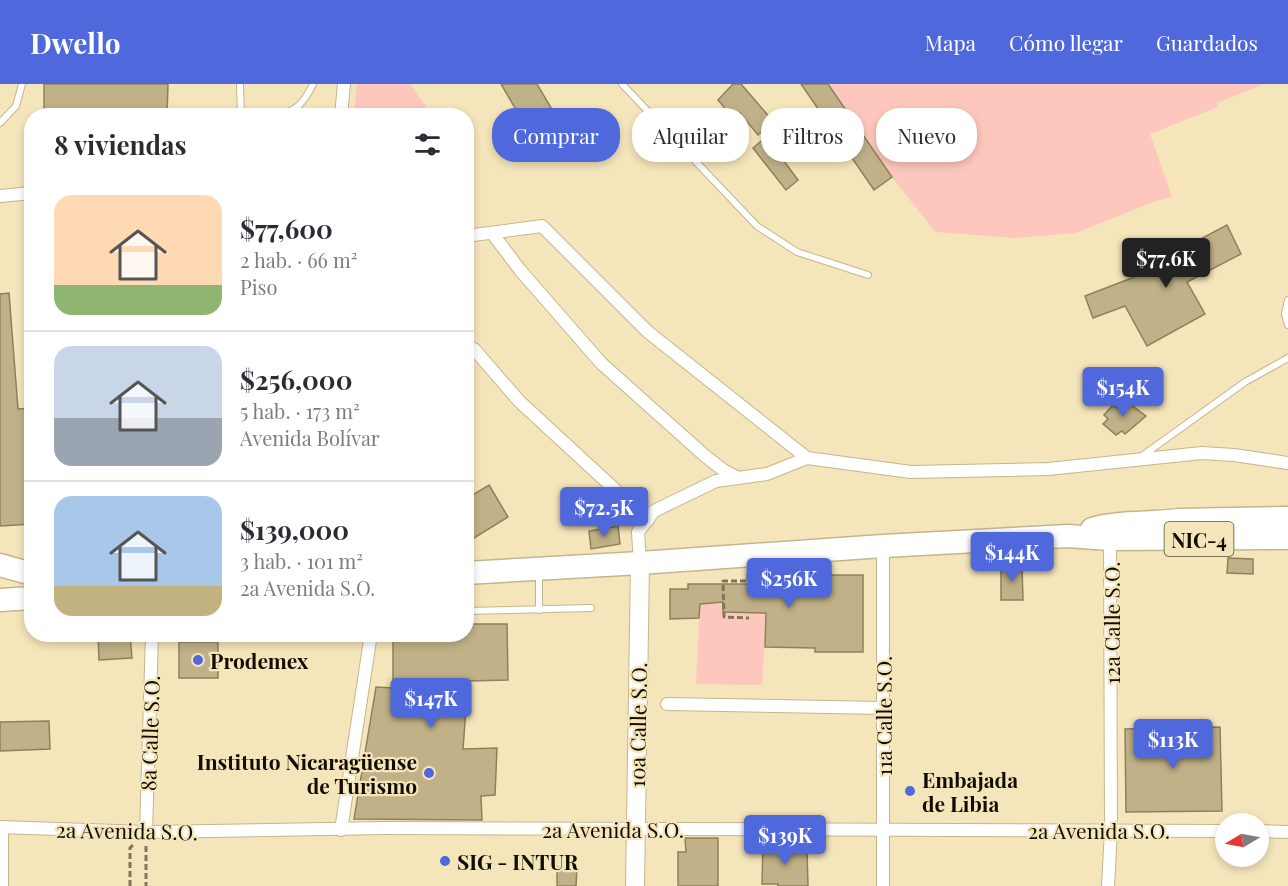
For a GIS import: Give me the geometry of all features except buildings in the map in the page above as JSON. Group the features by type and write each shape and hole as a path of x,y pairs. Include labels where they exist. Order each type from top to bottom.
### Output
{"highway":[{"name":"NIC-4","path":"1068,536 1109,524 1288,518"},
{"path":"1110,539 1113,531 1116,530 1145,528 1161,522"},
{"name":"NIC-4","path":"474,573 1068,536 1110,539 1288,538"},
{"path":"0,565 24,572"},
{"path":"0,600 24,598"}],"street":[{"path":"342,108 344,84"},
{"path":"0,196 24,194"},
{"path":"474,235 542,226 648,332 807,458"},
{"path":"492,233 520,270 602,363 704,455 738,478"},
{"path":"474,350 519,401 648,520"},
{"path":"640,563 638,532 654,511 716,481 767,474 807,458 911,472 1048,469 1202,453 1288,463"},
{"name":"12a Calle S.O.","path":"1108,886 1111,830 1110,539"},
{"name":"11a Calle S.O.","path":"883,546 883,886"},
{"name":"10a Calle S.O.","path":"635,886 640,563"},
{"name":"8a Calle S.O.","path":"146,832 152,642"},
{"path":"341,830 369,642"},
{"path":"667,704 883,708"},
{"path":"1,827 2,886"},
{"name":"2a Avenida S.O.","path":"1,827 146,832 635,828 1215,831"},
{"path":"1269,831 1288,832"}],"lane":[{"path":"0,123 16,106 22,84"},
{"path":"240,84 241,108"},
{"path":"294,108 305,100 312,84"},
{"path":"622,84 757,226 797,252 868,274"},
{"path":"1288,300 1285,314 1288,325"},
{"path":"1137,459 1245,382 1288,358"},
{"path":"539,569 539,610"},
{"path":"474,611 591,608"}],"path":[{"path":"748,573 748,581 723,581 723,602 724,617 749,618"},
{"path":"130,886 130,848 146,832"},
{"path":"146,832 146,886"}],"shaded area":[{"path":"357,84 410,84 427,108 355,108"},
{"path":"828,84 1264,84 1217,103 1218,107 1150,134 1172,197 1156,201 1076,233 1015,238 935,232 882,162 977,162 977,108 876,108 876,154 864,136 864,108 845,108"},
{"path":"723,602 724,612 766,613 762,685 696,684 700,604"}],"place":[{"name":"Prodemex","path":"198,660"},
{"name":"Instituto Nicaragüense de Turismo","path":"429,773"},
{"name":"Embajada de Libia","path":"910,791"},
{"name":"SIG - INTUR","path":"445,861"}]}
